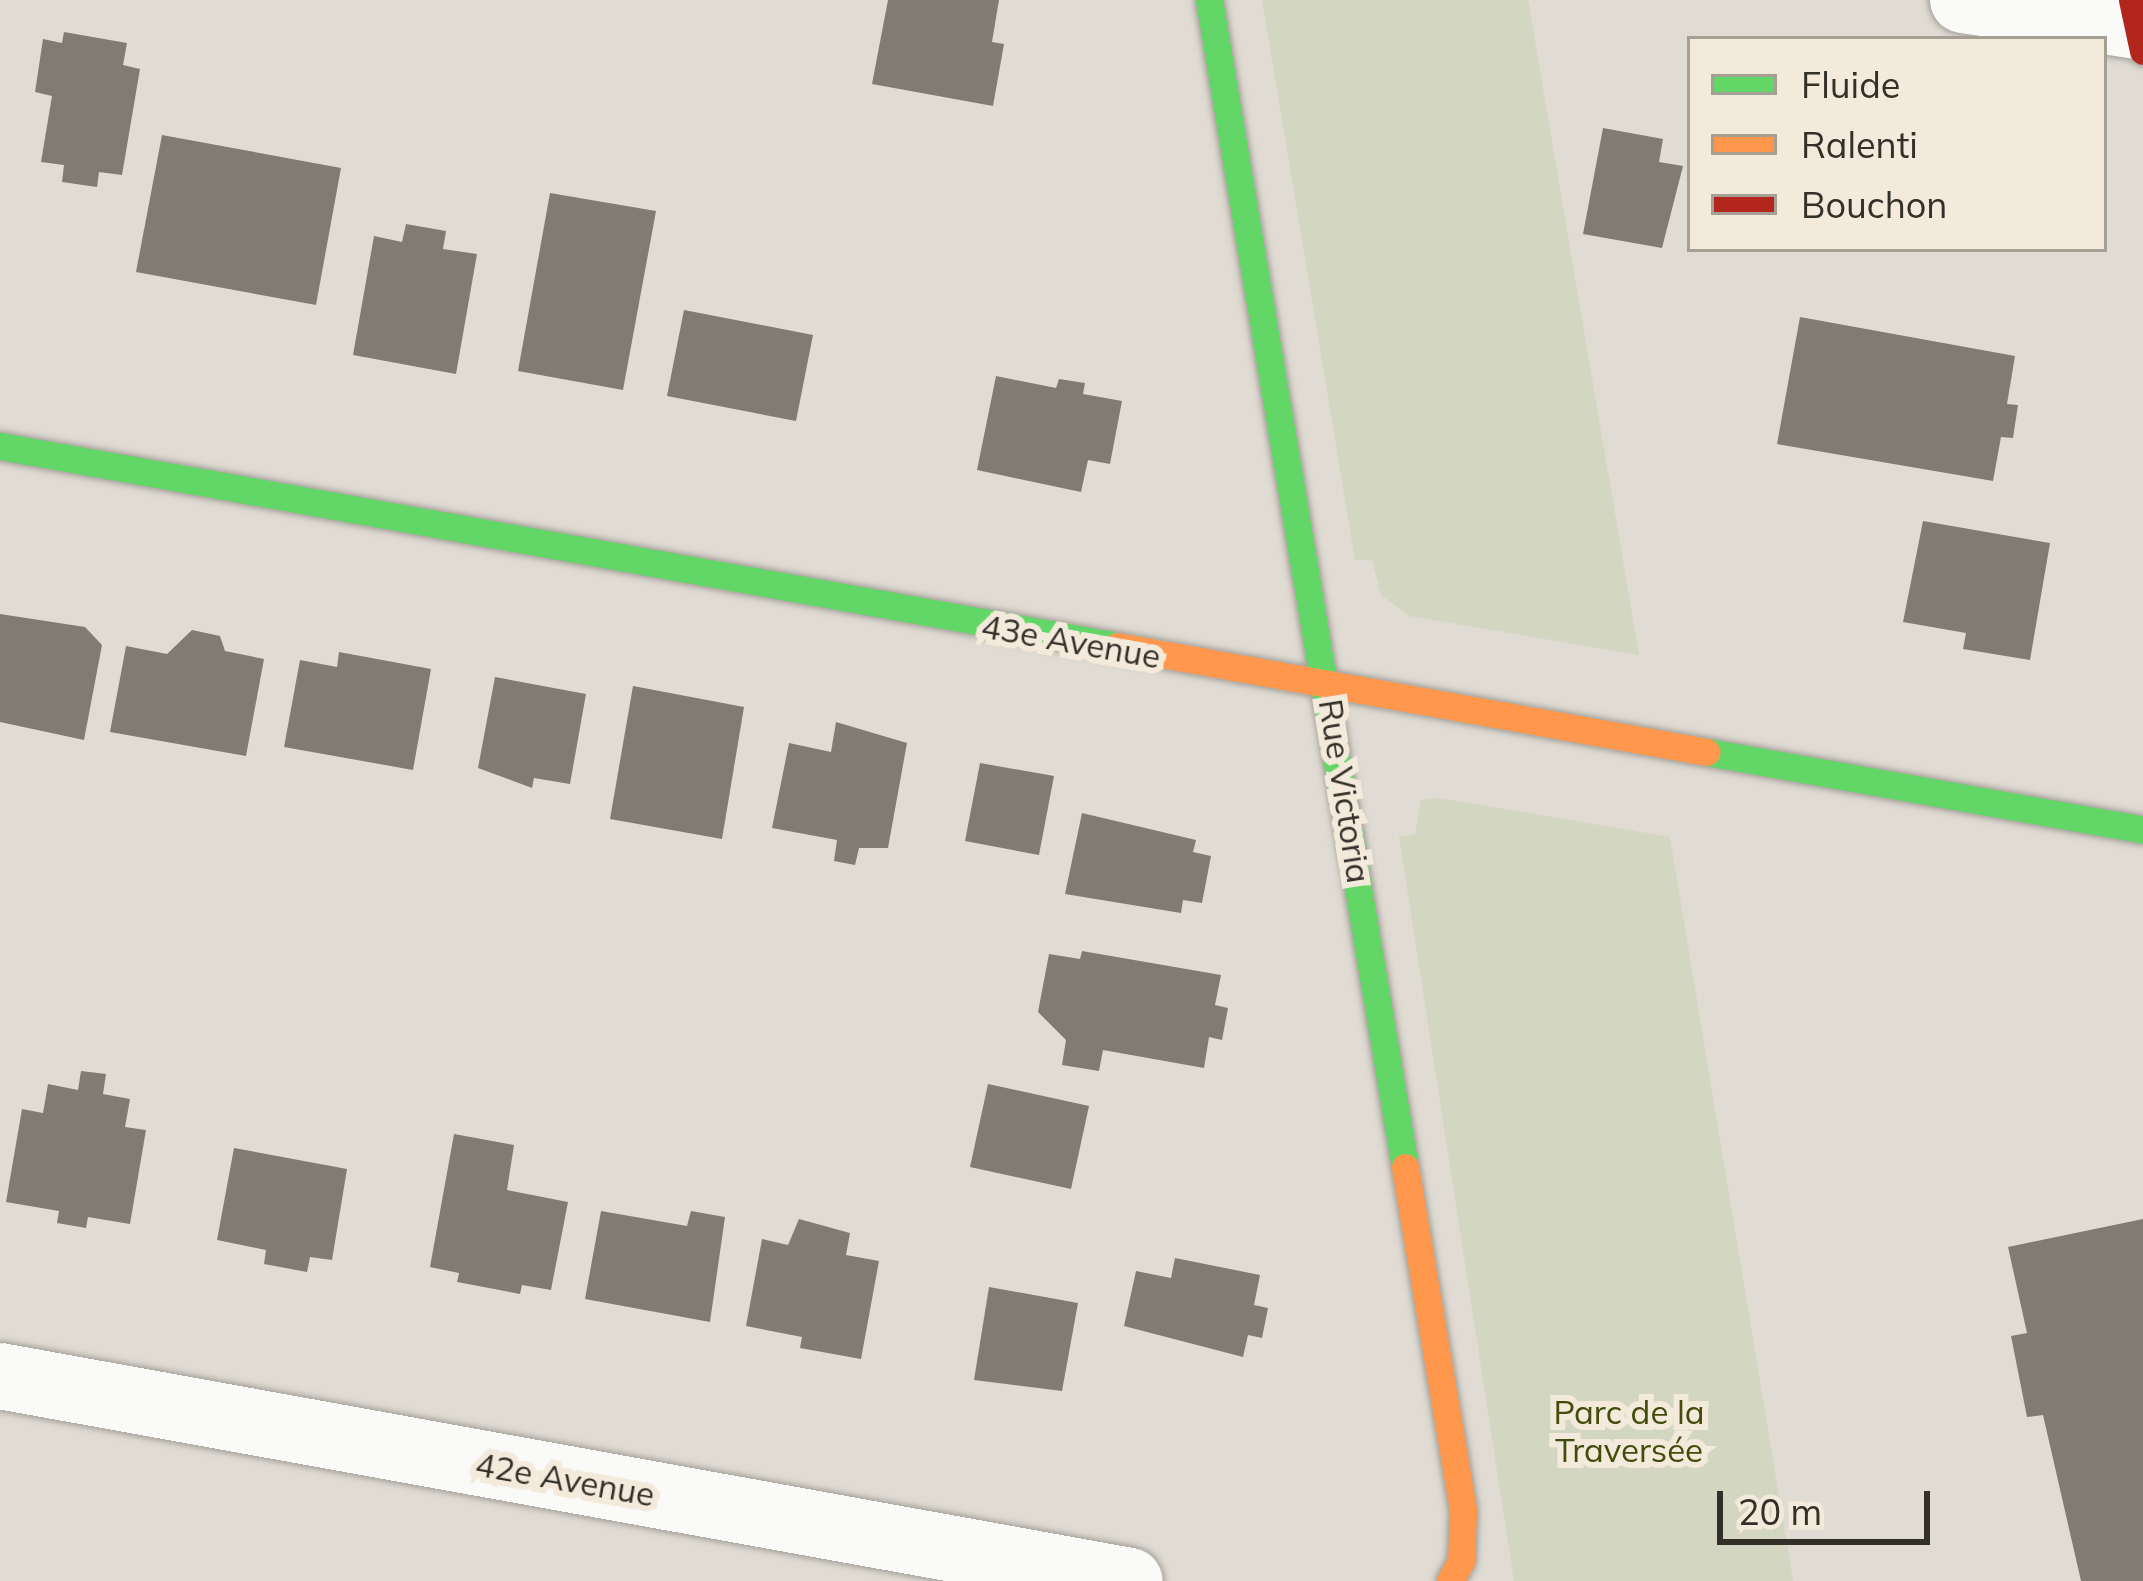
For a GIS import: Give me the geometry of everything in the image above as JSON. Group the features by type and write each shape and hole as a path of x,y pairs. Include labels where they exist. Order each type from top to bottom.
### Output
{"street":[{"name":"Rue Victoria","path":"1209,0 1463,1510 1461,1561 1450,1581"},
{"path":"1963,0 2138,26"},
{"name":"43e Avenue","path":"0,446 1328,688 2143,830"},
{"name":"42e Avenue","path":"0,1376 1130,1581"}],"green space":[{"path":"1262,0 1528,0 1639,655 1409,616 1381,595 1372,560 1355,560"},
{"name":"Parc de la Traversée","path":"1439,798 1670,837 1793,1581 1514,1581 1399,836 1415,835 1421,800"}],"building":[{"path":"888,0 999,0 992,42 1004,44 993,106 872,84"},
{"path":"64,32 127,43 123,65 140,69 122,175 99,172 97,187 62,182 64,165 41,162 52,96 35,92 43,39 62,43"},
{"path":"1603,128 1663,139 1659,162 1683,166 1662,248 1583,234"},
{"path":"162,135 341,168 316,305 136,272"},
{"path":"550,193 656,211 623,390 518,371"},
{"path":"406,224 446,231 443,249 477,254 456,374 353,355 374,236 402,242"},
{"path":"684,310 813,335 796,421 667,396"},
{"path":"1800,317 2015,356 2007,404 2018,405 2013,438 2001,437 1993,481 1777,444"},
{"path":"996,376 1056,388 1059,379 1085,383 1083,394 1122,401 1110,464 1088,460 1081,492 977,470"},
{"path":"1923,521 2050,543 2030,660 1963,649 1966,633 1903,622"},
{"path":"0,614 85,627 102,645 84,740 0,722"},
{"path":"192,630 220,636 225,651 264,659 246,756 110,732 126,646 167,654"},
{"path":"339,652 431,669 413,770 284,747 300,660 337,667"},
{"path":"495,677 586,694 570,784 534,778 532,788 478,768"},
{"path":"633,686 744,707 722,839 610,819"},
{"path":"836,722 907,743 888,848 859,848 855,865 834,861 837,840 772,828 789,743 831,752"},
{"path":"980,763 1054,776 1039,855 965,841"},
{"path":"1082,813 1196,840 1193,852 1211,856 1202,903 1183,900 1181,913 1065,894"},
{"path":"1082,951 1221,975 1215,1005 1228,1008 1222,1040 1209,1037 1204,1068 1103,1050 1099,1071 1062,1065 1066,1040 1038,1012 1049,954 1080,959"},
{"path":"81,1071 106,1074 103,1094 130,1099 125,1127 146,1130 130,1224 88,1217 86,1228 57,1223 59,1211 6,1202 22,1109 43,1113 48,1084 78,1090"},
{"path":"988,1084 1089,1106 1071,1189 970,1167"},
{"path":"454,1134 514,1145 507,1190 568,1202 551,1290 522,1285 520,1294 457,1282 459,1273 430,1267"},
{"path":"234,1148 347,1169 332,1260 310,1257 307,1272 264,1264 266,1250 217,1240"},
{"path":"601,1211 687,1226 691,1211 725,1217 710,1322 585,1299"},
{"path":"799,1219 850,1233 846,1255 879,1261 861,1359 800,1348 802,1337 746,1326 762,1239 788,1245"},
{"path":"2143,1219 2143,1581 2081,1581 2043,1415 2027,1417 2011,1336 2027,1333 2008,1247"},
{"path":"1175,1258 1260,1275 1254,1305 1268,1308 1262,1338 1248,1335 1243,1357 1124,1326 1136,1271 1171,1278"},
{"path":"989,1287 1078,1303 1062,1391 974,1380"}],"traffic: fast":[{"path":"1209,0 1405,1167"},
{"path":"0,446 1117,646"},
{"path":"1707,752 2143,830"}],"traffic: slow":[{"path":"1117,646 1707,752"},
{"path":"1405,1167 1463,1510 1461,1561 1450,1581"}],"traffic: jam":[{"path":"2132,0 2143,51"}]}
